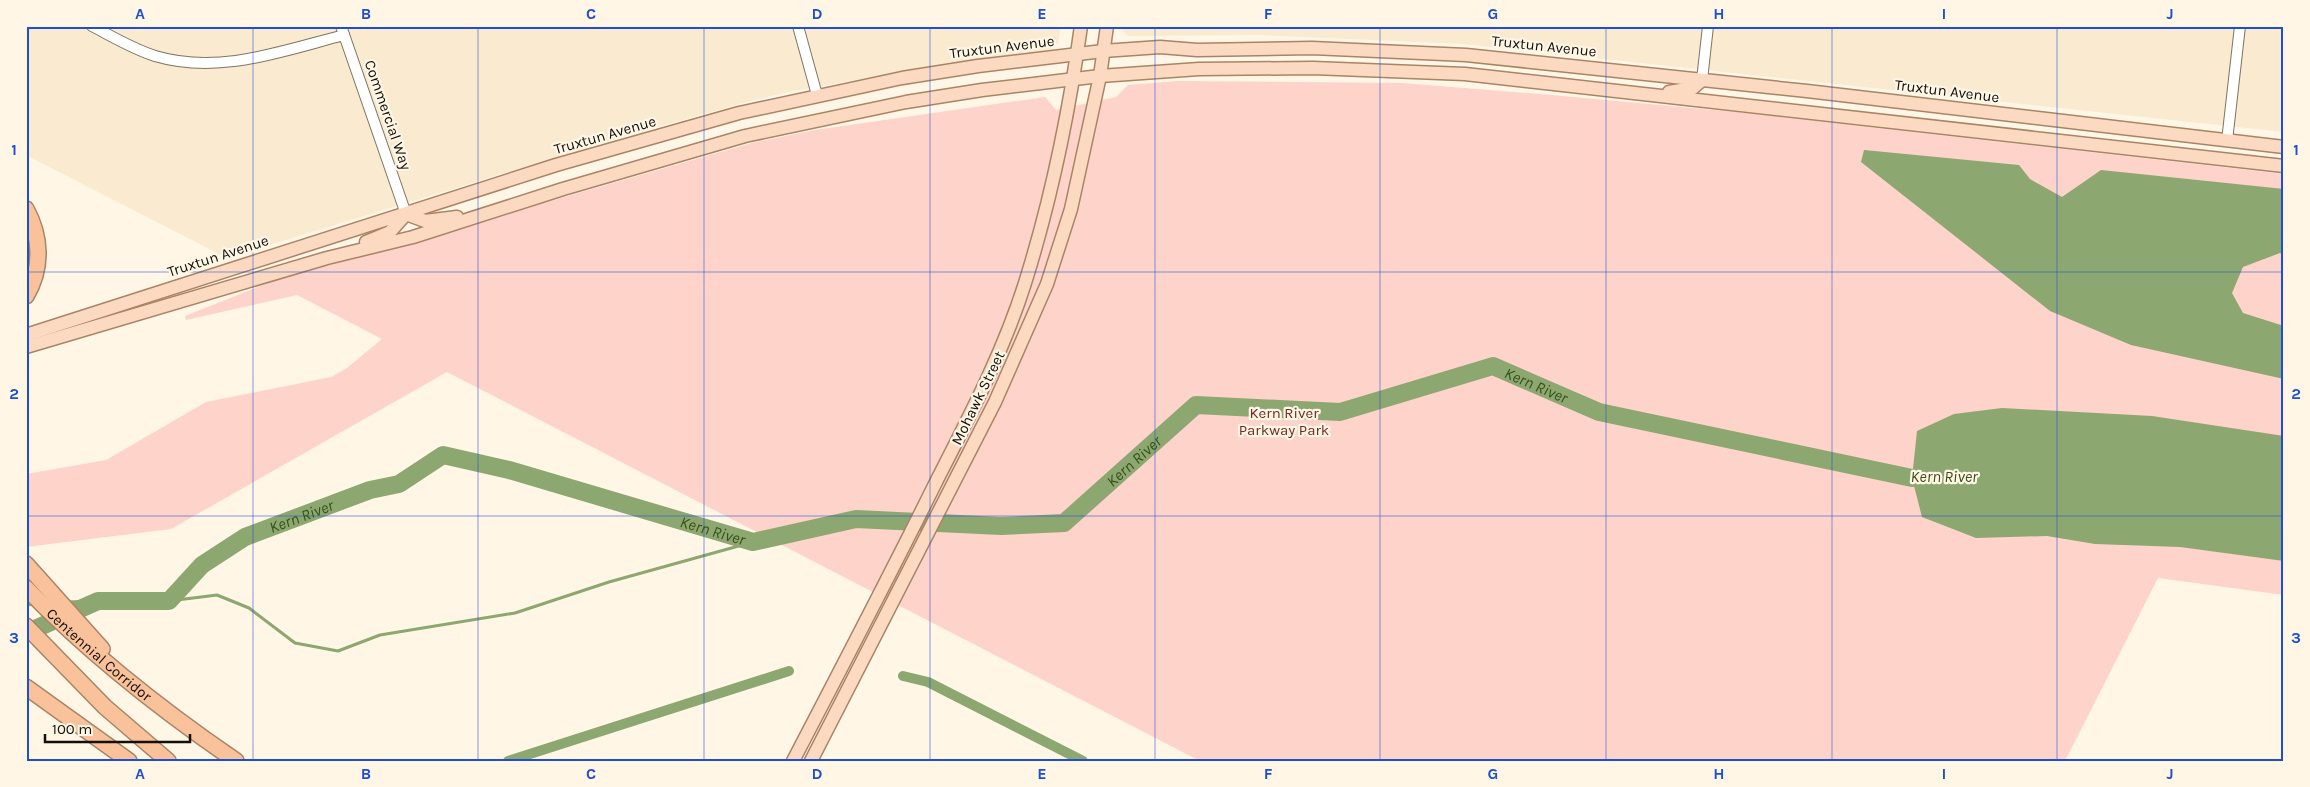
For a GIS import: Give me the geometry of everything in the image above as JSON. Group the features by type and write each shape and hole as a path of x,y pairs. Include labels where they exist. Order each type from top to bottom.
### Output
{"highway":[{"path":"26,209 35,228 39,249 37,271 26,296"},
{"path":"26,564 79,625 152,699 236,761"},
{"name":"Centennial Corridor","path":"26,588 76,638 152,699"},
{"name":"Centennial Corridor","path":"26,626 104,707 168,761"},
{"path":"26,687 129,761"}],"main road":[{"name":"Mohawk Street","path":"793,761 881,592 976,402 1024,285 1041,227 1074,79 1081,26"},
{"name":"Mohawk Street","path":"811,761 995,402 1047,284 1067,225 1100,76 1107,26"},
{"name":"Truxtun Avenue","path":"26,335 556,165 739,113 817,95 978,66 1103,51 1160,47 1198,50 1312,48 1390,50 1504,58 2284,147"},
{"path":"26,347 326,258 413,237 478,215 745,136 906,102 982,90 1100,76 1237,68 1389,70 1503,78 2282,166"},
{"path":"1652,94 1693,88 1702,80"},
{"path":"2140,149 2213,148 2227,141 2242,152 2282,166"},
{"path":"326,258 390,232 406,214 425,220 478,215"},
{"path":"172,305 179,297 232,280 249,262"}],"street":[{"path":"92,26 154,55 190,63 211,64 254,58 342,30"},
{"path":"798,26 817,95"},
{"path":"1702,80 1708,26"},
{"path":"2227,141 2240,26"},
{"name":"Commercial Way","path":"342,30 406,214"}],"shaded area":[{"path":"26,26 1061,26 1058,43 1050,50 935,66 788,92 750,101 635,133 227,258 26,155"},
{"path":"1118,26 2284,26 2284,132 1463,44 1259,35 1128,36"}],"green space":[{"name":"Kern River Parkway Park","path":"1178,81 1402,83 1552,95 1746,113 2284,174 2284,595 2158,578 2065,761 1200,761 447,372 171,529 26,547 26,474 106,460 206,402 331,377 347,368 382,339 297,295 186,320 185,316 273,281 752,143 815,130 1045,97 1056,110 1116,97 1128,85"}],"water":[{"path":"1864,150 2019,165 2030,179 2062,197 2101,170 2284,189 2284,255 2280,253 2243,267 2232,293 2243,313 2284,326 2284,379 2131,345 2050,311 1861,162"},
{"path":"2002,408 2152,416 2284,436 2284,561 2180,547 2095,544 2047,536 1976,538 1922,517 1912,478 1917,431 1954,414"}],"waterway":[{"name":"Kern River","path":"26,633 98,601 169,601 202,565 245,537 370,490 399,484 443,455 509,470 753,542 856,519 1001,526 1064,523 1196,405 1340,412 1493,366 1599,412 1912,478 1935,477"},
{"path":"169,601 217,595 249,608 295,643 338,651 380,635 515,613 609,582 753,542"},
{"path":"67,602 98,601"},
{"path":"26,605 36,604"},
{"path":"508,761 789,671"},
{"path":"903,676 928,682 1083,761"}]}
